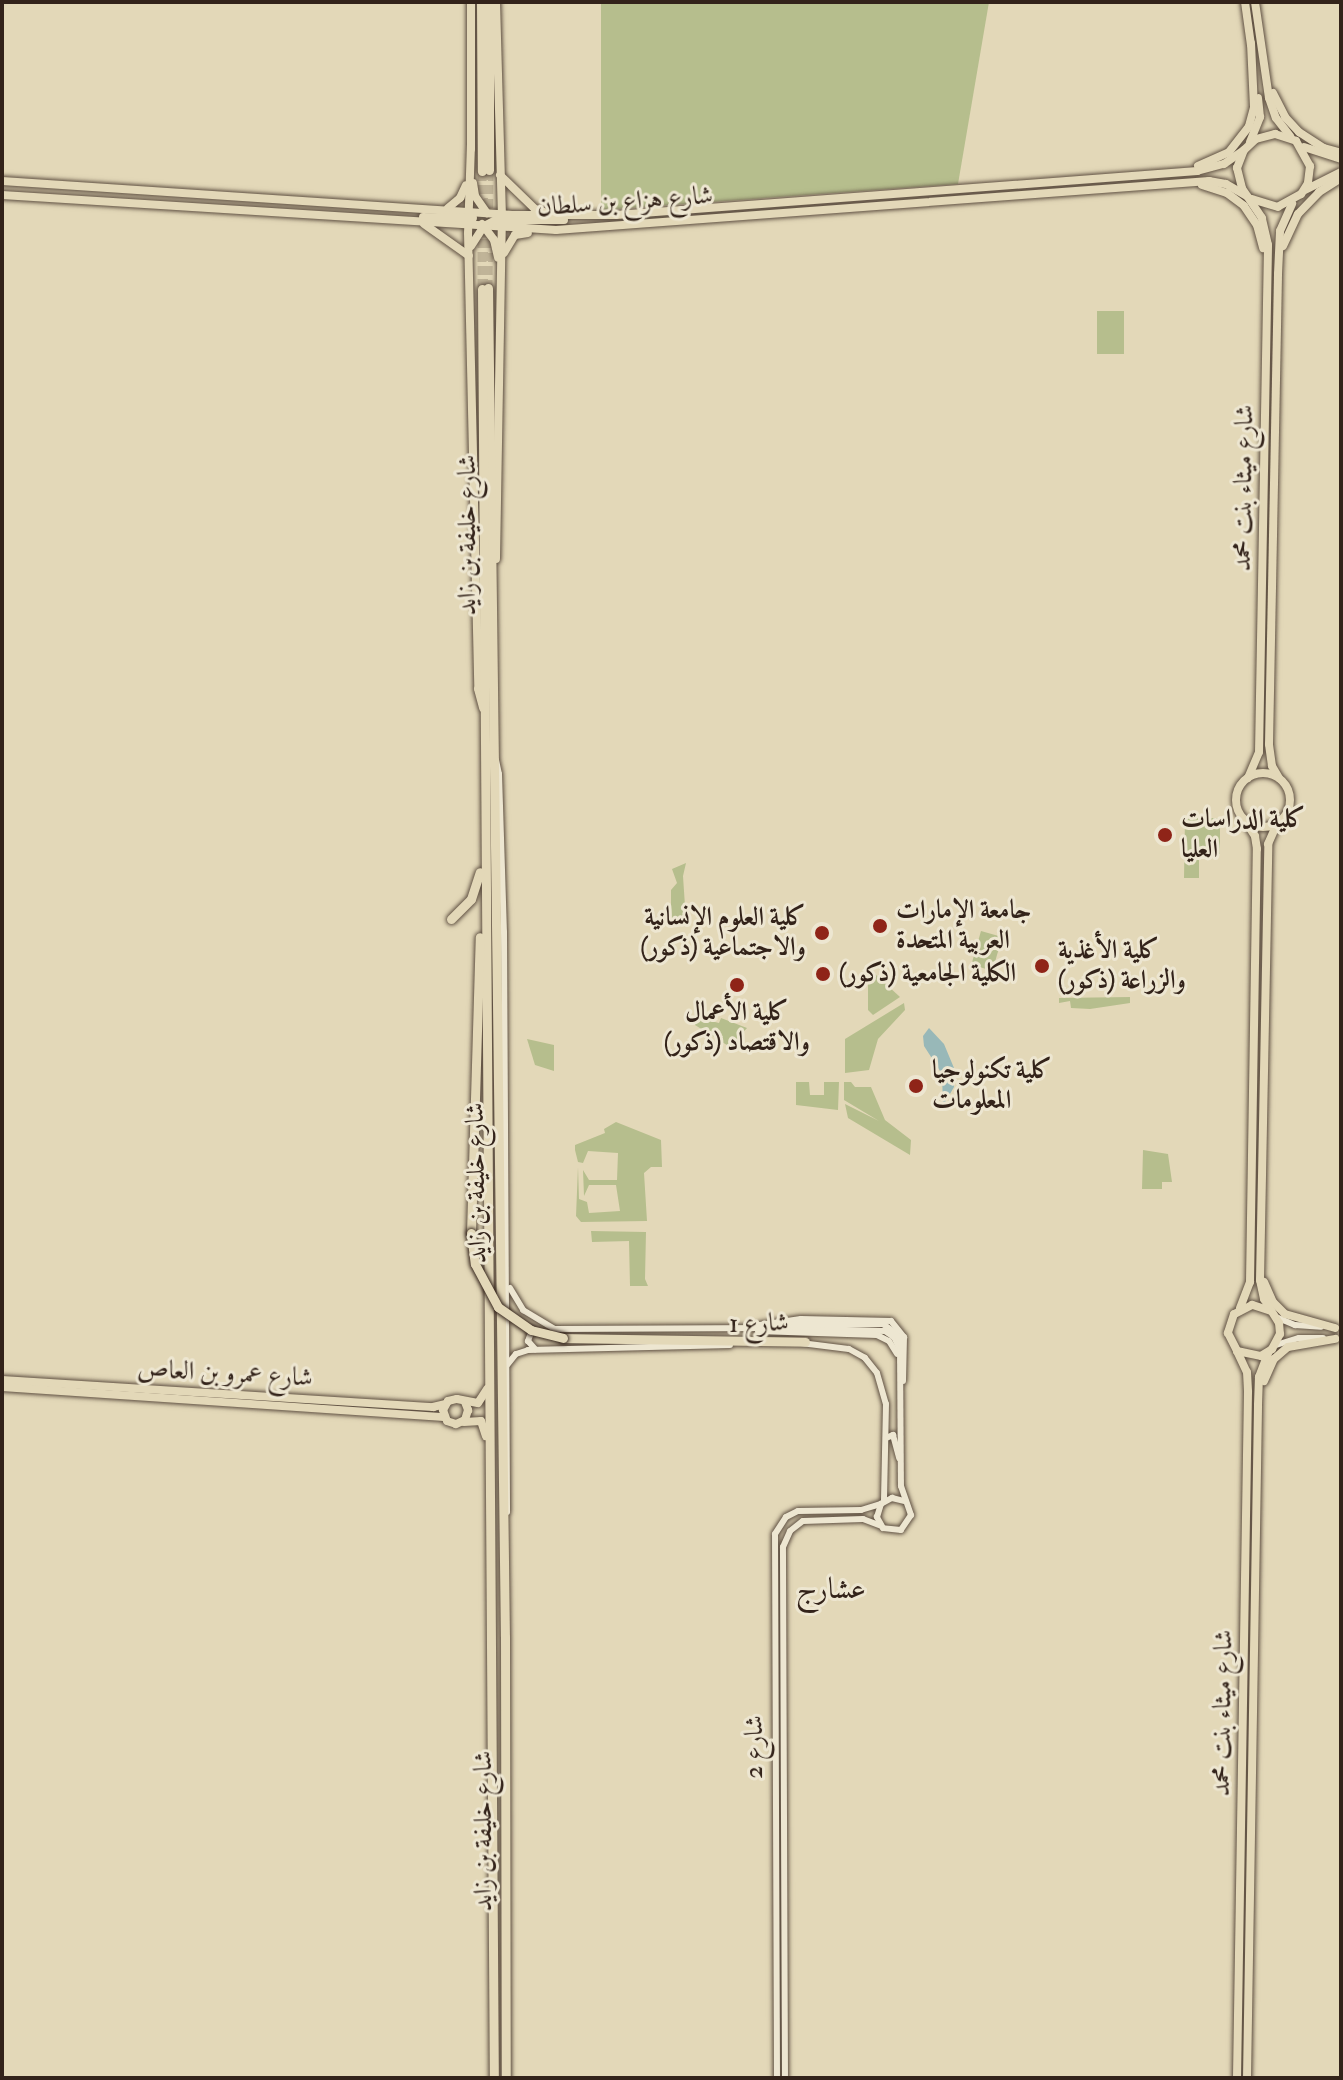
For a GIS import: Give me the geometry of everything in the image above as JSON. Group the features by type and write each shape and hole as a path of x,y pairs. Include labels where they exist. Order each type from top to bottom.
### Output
{"highway":[{"path":"481,2 485,170 489,2"},
{"name":"شارع خليفة بن زايد","path":"494,2078 483,708 485,288 494,757 506,2078"},
{"path":"451,919 468,904 478,885 481,840 485,834"},
{"path":"485,915 480,934 471,1233 475,1264 498,1307 531,1330 563,1338 805,1342"}],"main road":[{"path":"471,2 469,254 478,689 483,708"},
{"path":"491,622 496,607 502,257 496,2"},
{"path":"1245,2 1260,117 1237,168 1249,198 1278,207 1341,172"},
{"path":"1255,2 1273,111 1310,166 1304,191"},
{"path":"1165,173 1218,159 1246,132 1254,107 1251,43"},
{"path":"1265,74 1277,104 1294,127 1341,156"},
{"path":"1246,148 1265,135 1296,141 1320,154 1341,156"},
{"path":"444,209 453,206 465,190 471,144"},
{"path":"471,144 474,191 486,213 501,221"},
{"name":"شارع هزاع بن سلطان","path":"580,216 1209,169 1246,148"},
{"path":"500,175 535,209 580,216"},
{"path":"1278,274 1285,239 1293,219 1319,192 1341,178"},
{"path":"2,181 444,209 484,226 497,250 499,331"},
{"path":"1198,183 1233,197 1254,220 1262,239 1267,301"},
{"name":"شارع هزاع بن سلطان","path":"501,221 523,228 571,229 685,218 1198,183 1226,184 1249,198"},
{"path":"2,195 419,222 470,218 486,213 501,187"},
{"name":"شارع ميثاء بنت محمد","path":"1248,778 1259,752 1267,301 1267,238 1249,198"},
{"name":"شارع ميثاء بنت محمد","path":"1279,778 1270,759 1269,744 1278,274 1280,231 1295,200"},
{"path":"469,254 484,226 501,221 559,221 580,216"},
{"path":"400,221 470,218"},
{"path":"419,222 469,254"},
{"path":"502,257 510,240 519,234 564,233 571,229"},
{"path":"1266,773 1279,778 1287,788 1290,800 1287,812 1278,822 1268,844 1260,1268 1262,1293 1280,1328 1276,1345 1268,1353 1252,1357 1237,1351 1228,1333 1230,1320 1239,1309 1250,1282 1257,864 1255,836 1237,808 1237,795 1248,778 1266,773"},
{"path":"1244,819 1261,826 1278,822"},
{"path":"1260,1268 1273,1302 1285,1314 1338,1328"},
{"path":"1239,1309 1252,1305 1274,1314"},
{"path":"1258,1405 1267,1369 1278,1354 1294,1345 1338,1339"},
{"name":"شارع ميثاء بنت محمد","path":"1237,1351 1248,1379 1237,2078"},
{"name":"شارع ميثاء بنت محمد","path":"1247,2078 1258,1405 1259,1377 1268,1353"},
{"path":"488,1463 484,1425 476,1419 451,1423 444,1417 445,1404 454,1399 478,1403 484,1398 490,1359"},
{"name":"شارع عمرو بن العاص","path":"2,1380 436,1407 445,1404"},
{"name":"شارع عمرو بن العاص","path":"2,1387 444,1417"},
{"path":"463,1422 468,1412 465,1402"}],"street":[{"path":"494,757 499,770 503,904 508,1269 508,1496 502,1531"},
{"path":"508,1269 515,1301 532,1318 555,1329"},
{"path":"1274,1314 1302,1326 1338,1328"},
{"path":"749,1328 792,1320 891,1321 904,1337 902,1386"},
{"name":"شارع 1","path":"555,1329 887,1326 902,1343 900,1397"},
{"path":"535,1349 528,1341 530,1331 542,1327 555,1329"},
{"path":"749,1328 777,1333 882,1336 897,1353 900,1397"},
{"name":"شارع 1","path":"769,1328 885,1331 894,1337 900,1350 900,1461 904,1501"},
{"path":"1276,1345 1299,1338 1338,1339"},
{"name":"شارع 1","path":"507,1365 520,1352 535,1349 805,1342 849,1349 874,1368 885,1396 882,1502"},
{"path":"886,1438 893,1435 900,1461"},
{"path":"895,1498 904,1501 910,1512 906,1527 892,1532 881,1527 877,1513 882,1502 895,1498"},
{"name":"شارع 2","path":"777,2078 775,1534 786,1517 798,1511 861,1510 882,1502"},
{"name":"شارع 2","path":"785,2078 783,1547 793,1528 809,1520 863,1519 881,1527"}],"green space":[{"path":"601,2 989,2 958,184 601,210"},
{"path":"1097,311 1124,311 1124,354 1097,354"},
{"path":"1185,818 1220,818 1220,854 1199,854 1199,878 1184,878"},
{"path":"686,863 683,876 685,906 682,908 685,918 671,918 671,890 677,883 672,869"},
{"path":"981,931 1002,937 993,971 971,965"},
{"path":"868,974 875,974 900,997 873,1015 868,1010"},
{"path":"1130,997 1130,1003 1090,1009 1071,1008 1070,1001 1059,1003 1059,998"},
{"path":"904,1003 905,1010 878,1039 869,1070 845,1073 845,1039"},
{"path":"695,1017 719,1023 721,1018 747,1028 730,1047 695,1025"},
{"path":"527,1039 554,1045 554,1071 535,1065"},
{"path":"796,1082 809,1082 810,1095 824,1095 824,1082 839,1082 838,1110 796,1105"},
{"path":"844,1082 851,1082 855,1087 871,1087 885,1120 911,1140 910,1155 848,1118 845,1104 879,1121 844,1100"},
{"path":"616,1122 661,1140 662,1167 651,1167 644,1173 647,1221 581,1222 576,1216 578,1167 579,1199 587,1202 589,1213 620,1211 616,1185 589,1185 584,1196 583,1170 589,1180 617,1180 618,1153 588,1151 583,1163 578,1162 575,1150 575,1145 605,1133 604,1129"},
{"path":"1143,1150 1168,1154 1172,1182 1162,1182 1162,1189 1142,1189"},
{"path":"591,1231 646,1232 645,1279 648,1286 630,1286 629,1241 592,1242"}],"water":[{"path":"929,1028 944,1044 954,1068 954,1087 943,1106 942,1074 924,1046 923,1036"}],"tunnel":[{"path":"488,288 489,170"},
{"path":"482,171 482,289"}],"place":[{"name":"كلية الدراسات العليا","path":"1165,835"},
{"name":"جامعة الإمارات العربية المتحدة","path":"880,926"},
{"name":"كلية العلوم الإنسانية والاجتماعية (ذكور)","path":"822,933"},
{"name":"كلية الأغذية والزراعة (ذكور)","path":"1042,966"},
{"name":"الكلية الجامعية (ذكور)","path":"823,974"},
{"name":"كلية الأعمال والاقتصاد (ذكور)","path":"737,985"},
{"name":"كلية تكنولوجيا المعلومات","path":"916,1086"}],"district":[{"name":"عشارج","path":"831,1589"}]}
